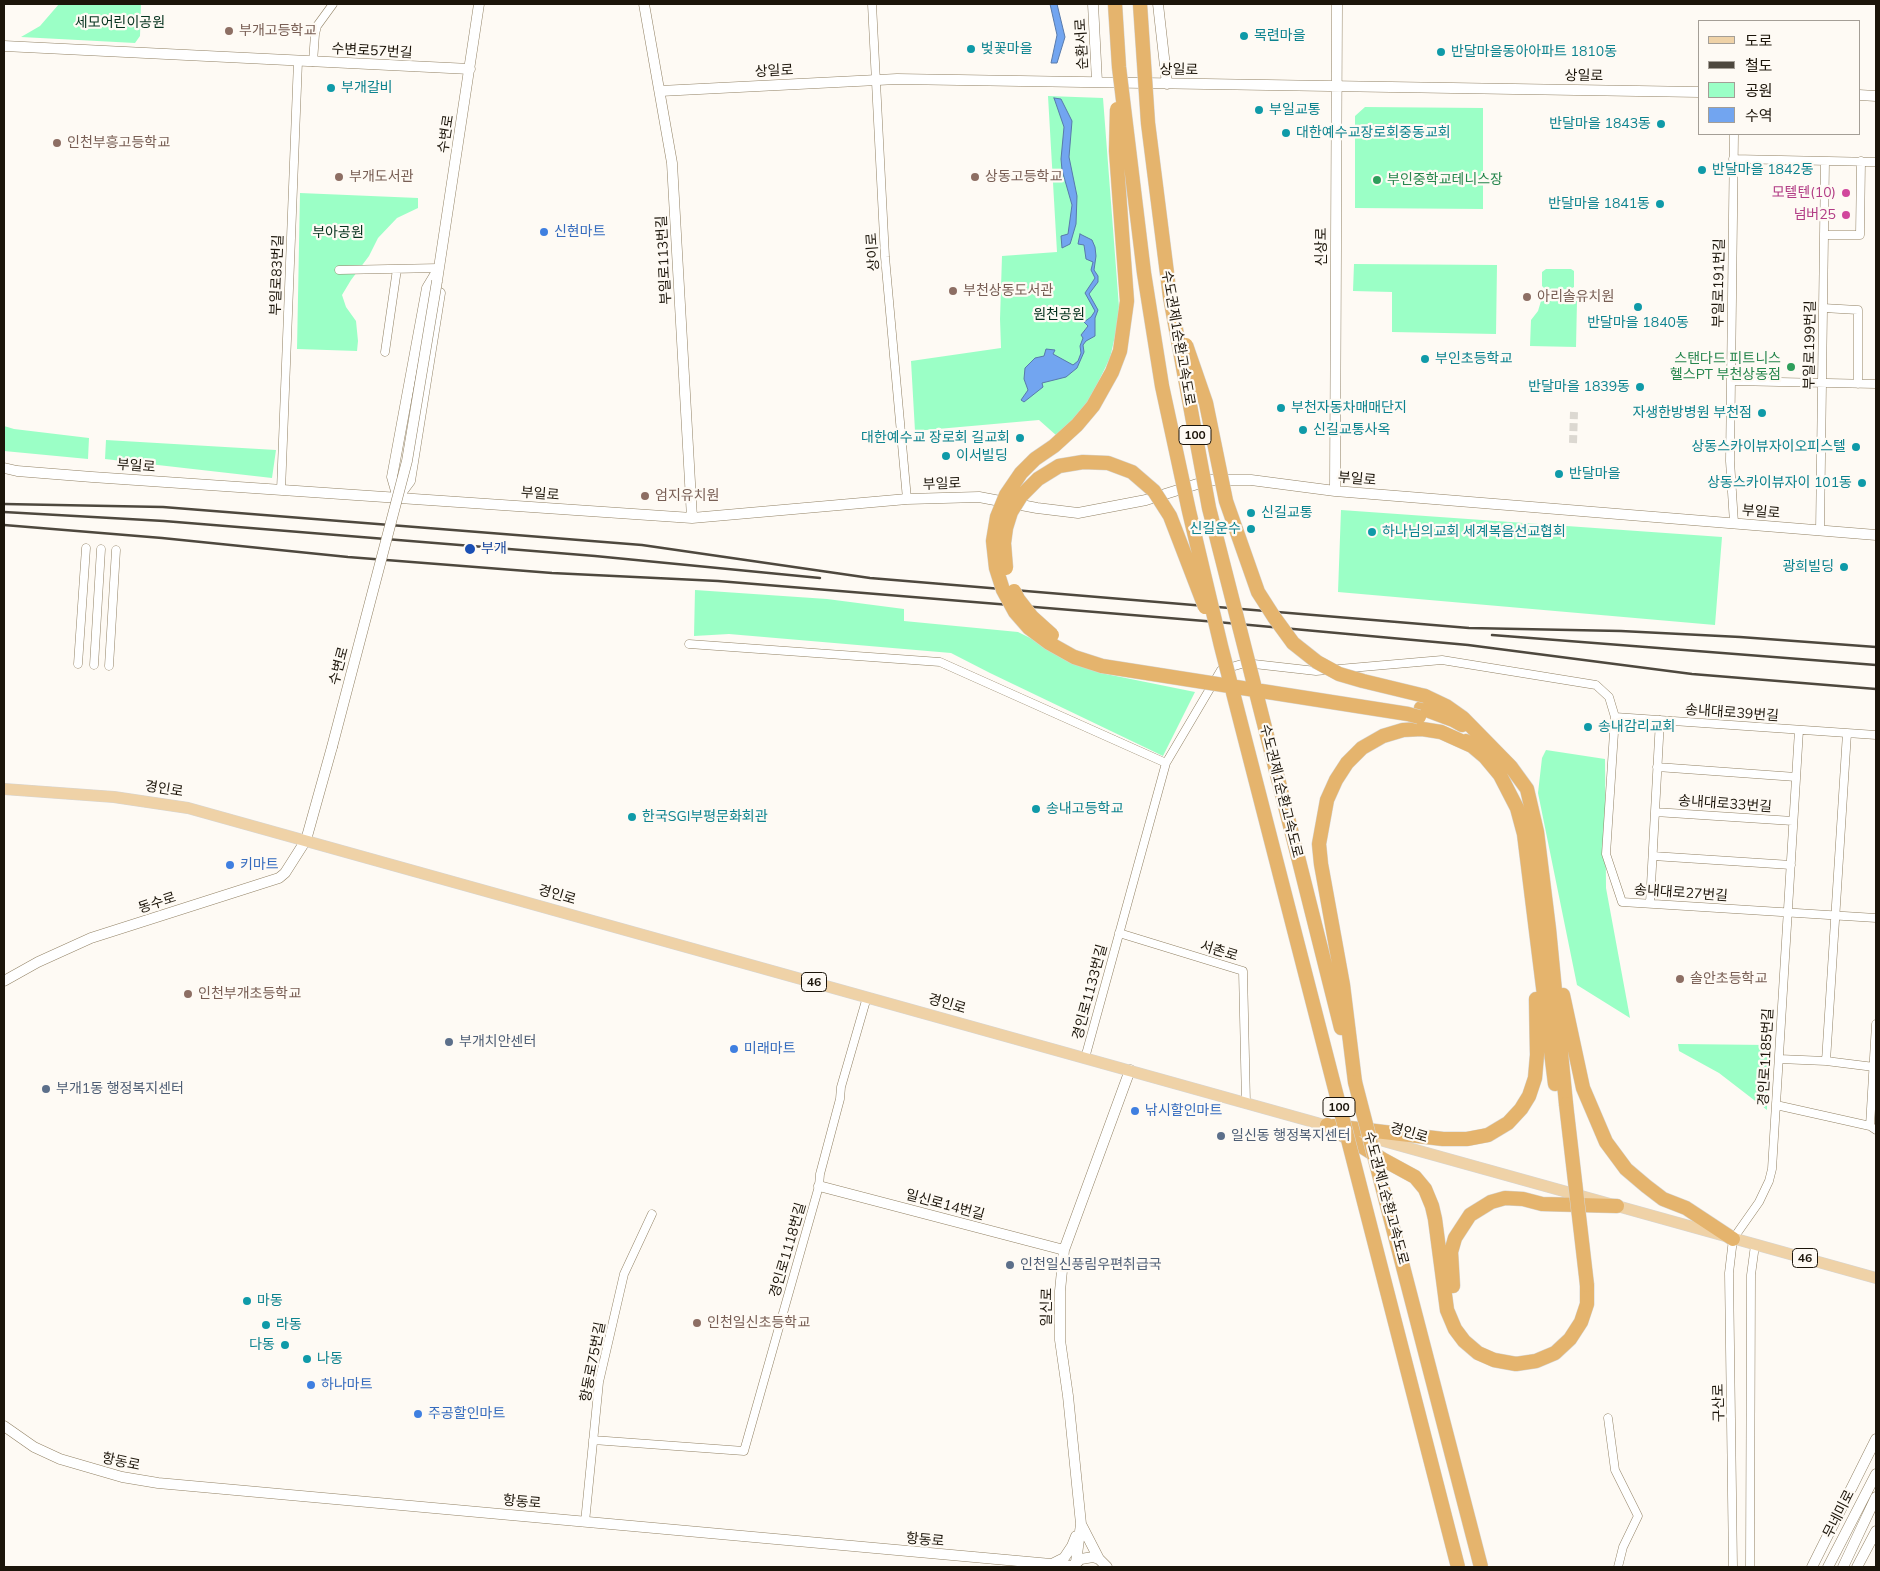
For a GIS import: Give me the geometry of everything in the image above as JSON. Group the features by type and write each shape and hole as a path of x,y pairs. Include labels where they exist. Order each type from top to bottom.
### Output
{"highway":[{"name":"수도권제1순환고속도로","path":"1115,4 1119,67 1144,273 1162,386 1189,512 1221,646 1458,1567"},
{"name":"수도권제1순환고속도로","path":"1140,4 1148,123 1170,297 1209,508 1355,1082 1482,1567"},
{"path":"1119,67 1116,151 1126,301 1120,350 1112,372 1093,406 1077,425 1021,473 1006,496 997,517 993,541 996,568 1003,590 1029,628 1049,643 1074,657 1102,666 1408,714 1422,713"},
{"path":"1170,297 1206,404 1226,501 1258,592 1274,618 1293,643 1317,662 1340,674 1363,682 1422,713 1441,732 1478,742 1485,757 1500,775 1517,808 1524,834 1534,921 1561,1105 1583,1285 1587,1304 1581,1322 1570,1339 1555,1353 1536,1361 1516,1364 1494,1360 1478,1353 1464,1341 1455,1329 1447,1310 1435,1219 1425,1189 1415,1176 1382,1159 1327,1125"},
{"path":"1221,646 1170,516 1154,491 1132,472 1108,463 1083,462 1059,466 1038,479 1021,496 1006,528 1004,543 1004,563 1010,582 1018,599 1032,617 1052,635 1077,649 1106,658 1142,665 1400,704 1422,713 1453,720 1511,767 1527,789 1537,832 1549,929 1561,1105"},
{"path":"1355,1082 1344,985 1321,864 1319,844 1322,821 1327,800 1336,780 1347,763 1362,748 1383,736 1403,730 1422,713"},
{"path":"1327,1125 1443,1139 1468,1140 1488,1135 1508,1123 1525,1102 1535,1078 1537,1031 1534,921"},
{"path":"1549,929 1583,1088 1606,1142 1626,1169 1663,1199 1686,1208 1733,1239"},
{"path":"1583,1285 1574,1319 1564,1334 1550,1346 1536,1353 1516,1355 1496,1352 1470,1334 1461,1322 1456,1309 1451,1268 1451,1252 1455,1238 1470,1215 1491,1202 1505,1198 1523,1199 1542,1204 1618,1206"}],"main road":[{"name":"경인로","path":"4,789 114,797 182,807 1876,1278"}],"street":[{"path":"313,62 317,26 333,4"},
{"name":"수변로","path":"306,840 407,461 437,281 479,4"},
{"name":"부일로113번길","path":"644,4 672,163 692,518"},
{"name":"상이로","path":"872,4 885,257 907,499"},
{"name":"순환서로","path":"1093,4 1097,82"},
{"path":"1158,4 1167,84"},
{"name":"신상로","path":"1335,491 1337,4"},
{"name":"수변로57번길","path":"4,46 470,69"},
{"name":"부일로83번길","path":"282,490 298,61"},
{"name":"상일로","path":"660,91 875,80 1698,92"},
{"path":"1860,95 1876,96"},
{"name":"부일로191번길","path":"1734,135 1730,461 1734,523"},
{"path":"1733,159 1876,162"},
{"name":"부일로199번길","path":"1820,531 1825,161"},
{"path":"1824,235 1860,235 1861,161"},
{"path":"340,270 439,268"},
{"name":"수변로","path":"398,498 410,481 442,279 439,268"},
{"name":"수변로","path":"398,498 392,476 427,288 439,268"},
{"path":"385,352 397,269"},
{"path":"1823,308 1858,310 1858,384"},
{"path":"1731,381 1876,384"},
{"name":"부일로","path":"4,468 35,473 692,518 907,499 979,497 1037,508 1078,513 1146,500 1210,480 1250,480 1335,491 1876,535"},
{"path":"78,664 86,548"},
{"path":"94,665 102,550"},
{"path":"109,666 116,550"},
{"path":"689,644 940,662 1166,763"},
{"name":"경인로1133번길","path":"1085,1058 1166,763 1221,670 1246,663 1316,671 1442,660 1596,685 1609,697 1616,717"},
{"name":"송내대로39번길","path":"1616,717 1876,735"},
{"name":"송내대로27번길","path":"1616,717 1606,854 1622,902 1876,918"},
{"path":"1650,903 1660,720"},
{"name":"경인로1185번길","path":"1733,1239 1759,1202 1772,1169 1799,730"},
{"path":"1826,1061 1847,733"},
{"path":"1657,767 1796,777"},
{"name":"송내대로33번길","path":"1655,812 1794,821"},
{"name":"동수로","path":"4,981 38,962 91,938 279,878 286,873 306,840"},
{"path":"1653,856 1791,865"},
{"name":"서촌로","path":"1119,933 1242,971 1246,1103"},
{"name":"경인로1118번길","path":"593,1440 744,1452 820,1186 820,1174 840,1099 841,1087 867,997"},
{"path":"1776,1105 1873,1128 1876,1024"},
{"path":"1779,1059 1826,1061 1874,1067"},
{"name":"일신로","path":"1074,1565 1081,1524 1068,1396 1060,1340 1060,1291 1064,1250 1130,1070"},
{"name":"일신로14번길","path":"820,1186 1064,1250"},
{"name":"항동로75번길","path":"585,1522 599,1382 624,1274 652,1214"},
{"name":"구산로","path":"1733,1239 1730,1273 1733,1567"},
{"path":"1750,1567 1751,1274 1755,1245"},
{"path":"1608,1418 1615,1470 1638,1516 1623,1547 1618,1567"},
{"name":"항동로","path":"4,1426 34,1447 60,1460 122,1477 186,1486 1051,1566 1074,1565 1087,1557 1105,1564"},
{"path":"1812,1567 1876,1439"},
{"name":"무네미로","path":"1828,1567 1876,1474"},
{"name":"무네미로","path":"1843,1567 1876,1497"},
{"path":"1051,1566 1064,1558 1072,1546 1081,1524"},
{"name":"일신로","path":"1081,1524 1105,1564"},
{"path":"1857,1567 1876,1531"}],"green space":[{"name":"세모어린이공원","path":"59,4 141,4 140,36 135,43 21,37 40,26"},
{"name":"원천공원","path":"1048,96 1103,98 1119,307 1110,358 1088,403 1078,416 1057,436 1039,420 915,431 911,361 1001,348 1002,256 1057,252"},
{"path":"1365,107 1483,108 1483,209 1355,208 1355,116"},
{"name":"부아공원","path":"300,193 418,198 418,208 397,218 378,238 369,256 342,295 346,307 356,321 357,351 297,349"},
{"path":"1354,264 1497,265 1496,334 1392,332 1392,292 1353,291"},
{"path":"1546,269 1571,269 1574,271 1574,287 1570,289 1546,290 1542,286 1542,272"},
{"path":"1541,301 1577,301 1576,347 1530,346 1531,320 1538,311"},
{"path":"4,426 14,429 89,438 88,459 4,451"},
{"path":"106,440 276,450 272,478 105,459"},
{"path":"1341,510 1722,537 1715,625 1338,592"},
{"path":"695,590 827,599 904,609 904,621 1018,632 1101,673 1195,692 1163,756 951,653 729,634 694,636"},
{"path":"1546,750 1605,759 1606,888 1630,1018 1577,985 1538,793 1542,758"},
{"path":"1678,1044 1768,1045 1767,1110 1719,1073 1679,1051"}],"water":[{"path":"1050,4 1057,4 1065,37 1057,63 1051,63 1057,35"},
{"path":"1054,98 1061,99 1072,121 1069,157 1077,196 1076,224 1070,244 1062,248 1061,236 1068,234 1072,205 1062,170 1061,159 1064,127"},
{"path":"1080,234 1092,240 1095,247 1094,270 1098,276 1098,282 1089,294 1098,310 1095,318 1095,336 1083,345 1084,352 1077,368 1066,377 1042,383 1043,387 1024,402 1021,400 1028,390 1024,379 1025,368 1035,358 1044,356 1046,349 1055,350 1053,354 1073,365 1078,361 1083,338 1081,335 1088,326 1084,322 1095,311 1085,293 1095,278 1091,270 1093,262 1086,259 1084,245 1078,244"}],"tunnel":[{"path":"1573,443 1574,412"}],"railway":[{"path":"4,504 163,507 642,545 870,578 1469,628 1621,631 1876,647"},
{"path":"4,512 164,521 595,556 820,578"},
{"path":"4,525 162,538 348,557 552,573 718,581 1217,622 1468,645 1692,674 1876,689"},
{"path":"1492,635 1876,665"}],"place":[{"name":"부개고등학교","path":"229,31"},
{"name":"목련마을","path":"1244,36"},
{"name":"벚꽃마을","path":"971,49"},
{"name":"반달마을동아아파트 1810동","path":"1441,52"},
{"name":"부개갈비","path":"331,88"},
{"name":"부일교통","path":"1259,110"},
{"name":"반달마을 1843동","path":"1661,124"},
{"name":"대한예수교장로회중동교회","path":"1286,133"},
{"name":"인천부흥고등학교","path":"57,143"},
{"name":"반달마을 1842동","path":"1702,170"},
{"name":"부개도서관","path":"339,177"},
{"name":"상동고등학교","path":"975,177"},
{"name":"부인중학교테니스장","path":"1377,180"},
{"name":"모텔텐(10)","path":"1846,193"},
{"name":"반달마을 1841동","path":"1660,204"},
{"name":"넘버25","path":"1846,215"},
{"name":"신현마트","path":"544,232"},
{"name":"부천상동도서관","path":"953,291"},
{"name":"아리솔유치원","path":"1527,297"},
{"name":"반달마을 1840동","path":"1638,307"},
{"name":"부인초등학교","path":"1425,359"},
{"name":"스탠다드 피트니스 헬스PT 부천상동점","path":"1791,367"},
{"name":"반달마을 1839동","path":"1640,387"},
{"name":"부천자동차매매단지","path":"1281,408"},
{"name":"자생한방병원 부천점","path":"1762,413"},
{"name":"신길교통사옥","path":"1303,430"},
{"name":"대한예수교 장로회 길교회","path":"1020,438"},
{"name":"상동스카이뷰자이오피스텔","path":"1856,447"},
{"name":"이서빌딩","path":"946,456"},
{"name":"반달마을","path":"1559,474"},
{"name":"상동스카이뷰자이 101동","path":"1862,483"},
{"name":"엄지유치원","path":"645,496"},
{"name":"신길교통","path":"1251,513"},
{"name":"신길운수","path":"1251,529"},
{"name":"하나님의교회 세계복음선교협회","path":"1372,532"},
{"name":"부개","path":"470,549"},
{"name":"광희빌딩","path":"1844,567"},
{"name":"송내감리교회","path":"1588,727"},
{"name":"송내고등학교","path":"1036,809"},
{"name":"한국SGI부평문화회관","path":"632,817"},
{"name":"키마트","path":"230,865"},
{"name":"솔안초등학교","path":"1680,979"},
{"name":"인천부개초등학교","path":"188,994"},
{"name":"부개치안센터","path":"449,1042"},
{"name":"미래마트","path":"734,1049"},
{"name":"부개1동 행정복지센터","path":"46,1089"},
{"name":"낚시할인마트","path":"1135,1111"},
{"name":"일신동 행정복지센터","path":"1221,1136"},
{"name":"인천일신풍림우편취급국","path":"1010,1265"},
{"name":"마동","path":"247,1301"},
{"name":"인천일신초등학교","path":"697,1323"},
{"name":"라동","path":"266,1325"},
{"name":"다동","path":"285,1345"},
{"name":"나동","path":"307,1359"},
{"name":"하나마트","path":"311,1385"},
{"name":"주공할인마트","path":"418,1414"}]}
